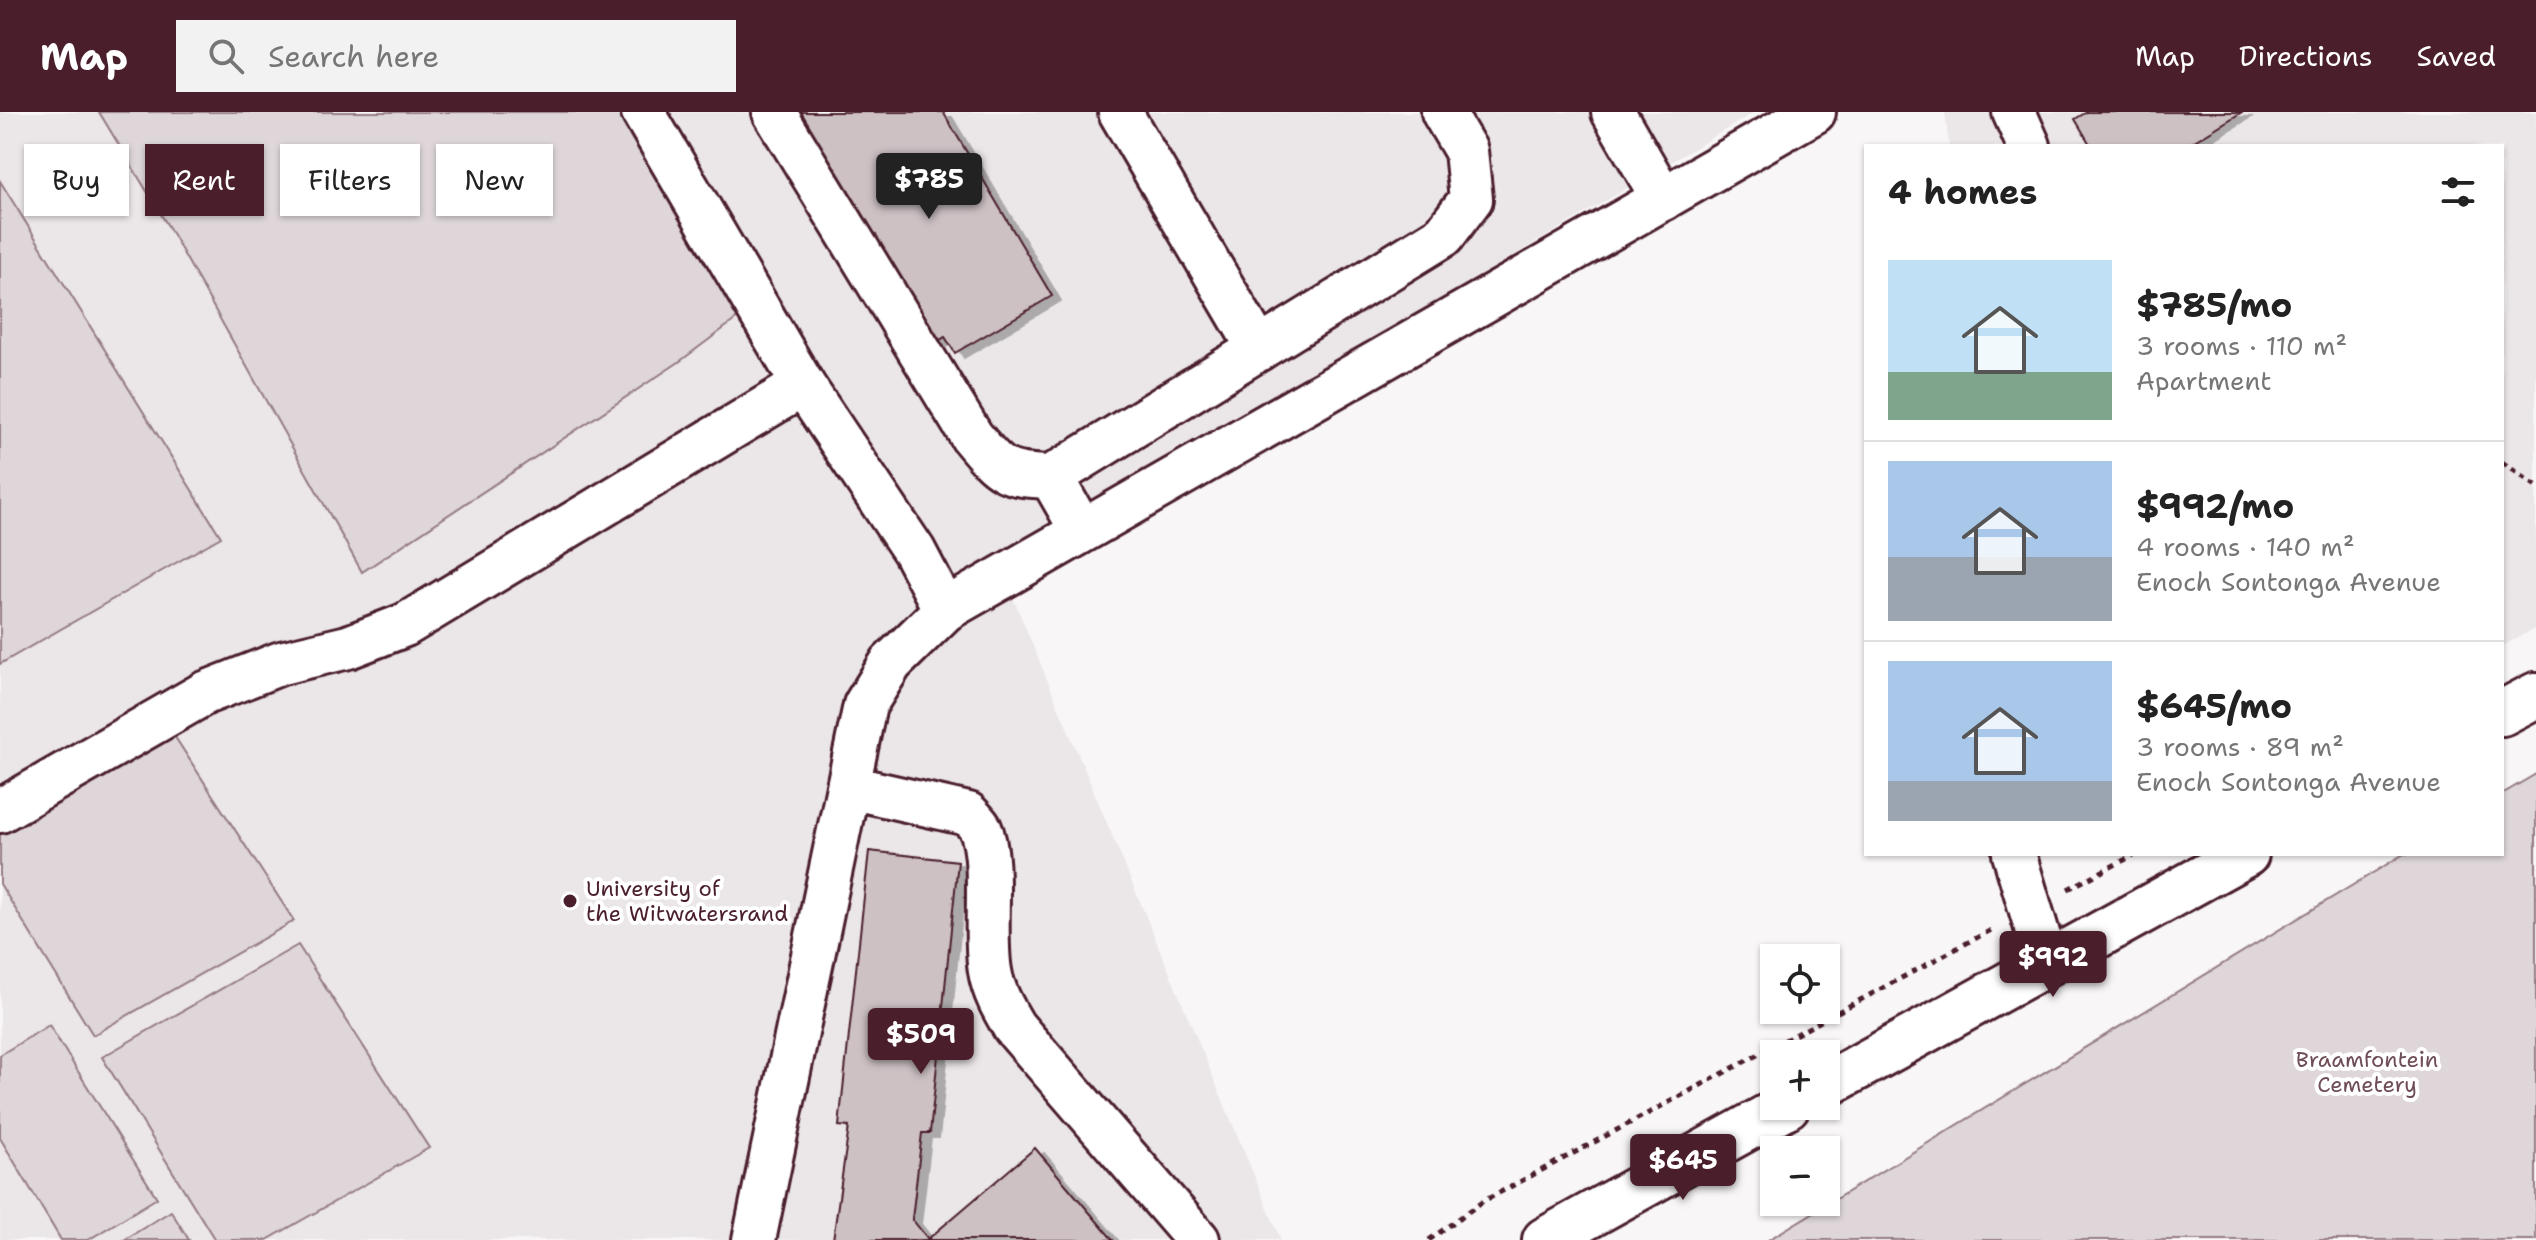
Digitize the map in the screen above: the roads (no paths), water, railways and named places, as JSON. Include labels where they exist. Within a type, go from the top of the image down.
[{"type":"main road","points":[[2504,712],[2536,695]]},
{"type":"main road","points":[[1840,1077],[2242,856]]},
{"type":"main road","points":[[1545,1240],[1762,1120]]},
{"type":"lane","points":[[643,112],[803,385],[914,551],[945,610]]},
{"type":"lane","points":[[774,112],[972,437],[994,463],[1015,476],[1051,477],[1444,235],[1471,199],[1466,151],[1443,112]]},
{"type":"lane","points":[[1120,112],[1259,349]]},
{"type":"lane","points":[[1613,112],[1663,199]]},
{"type":"lane","points":[[754,1240],[865,705],[891,663],[945,610],[1814,112]]},
{"type":"lane","points":[[2014,112],[2028,144]]},
{"type":"lane","points":[[0,811],[205,693],[281,663],[348,647],[405,625],[803,385]]},
{"type":"lane","points":[[1051,477],[1082,531]]},
{"type":"lane","points":[[849,787],[968,814],[980,829],[986,859],[987,950],[990,973],[1000,1001],[1014,1027],[1198,1240]]},
{"type":"lane","points":[[2015,856],[2047,964]]},
{"type":"place","name":"University of the Witwatersrand","points":[[570,901]]},
{"type":"park label","name":"Braamfontein Cemetery","points":[[2367,1072]]}]
